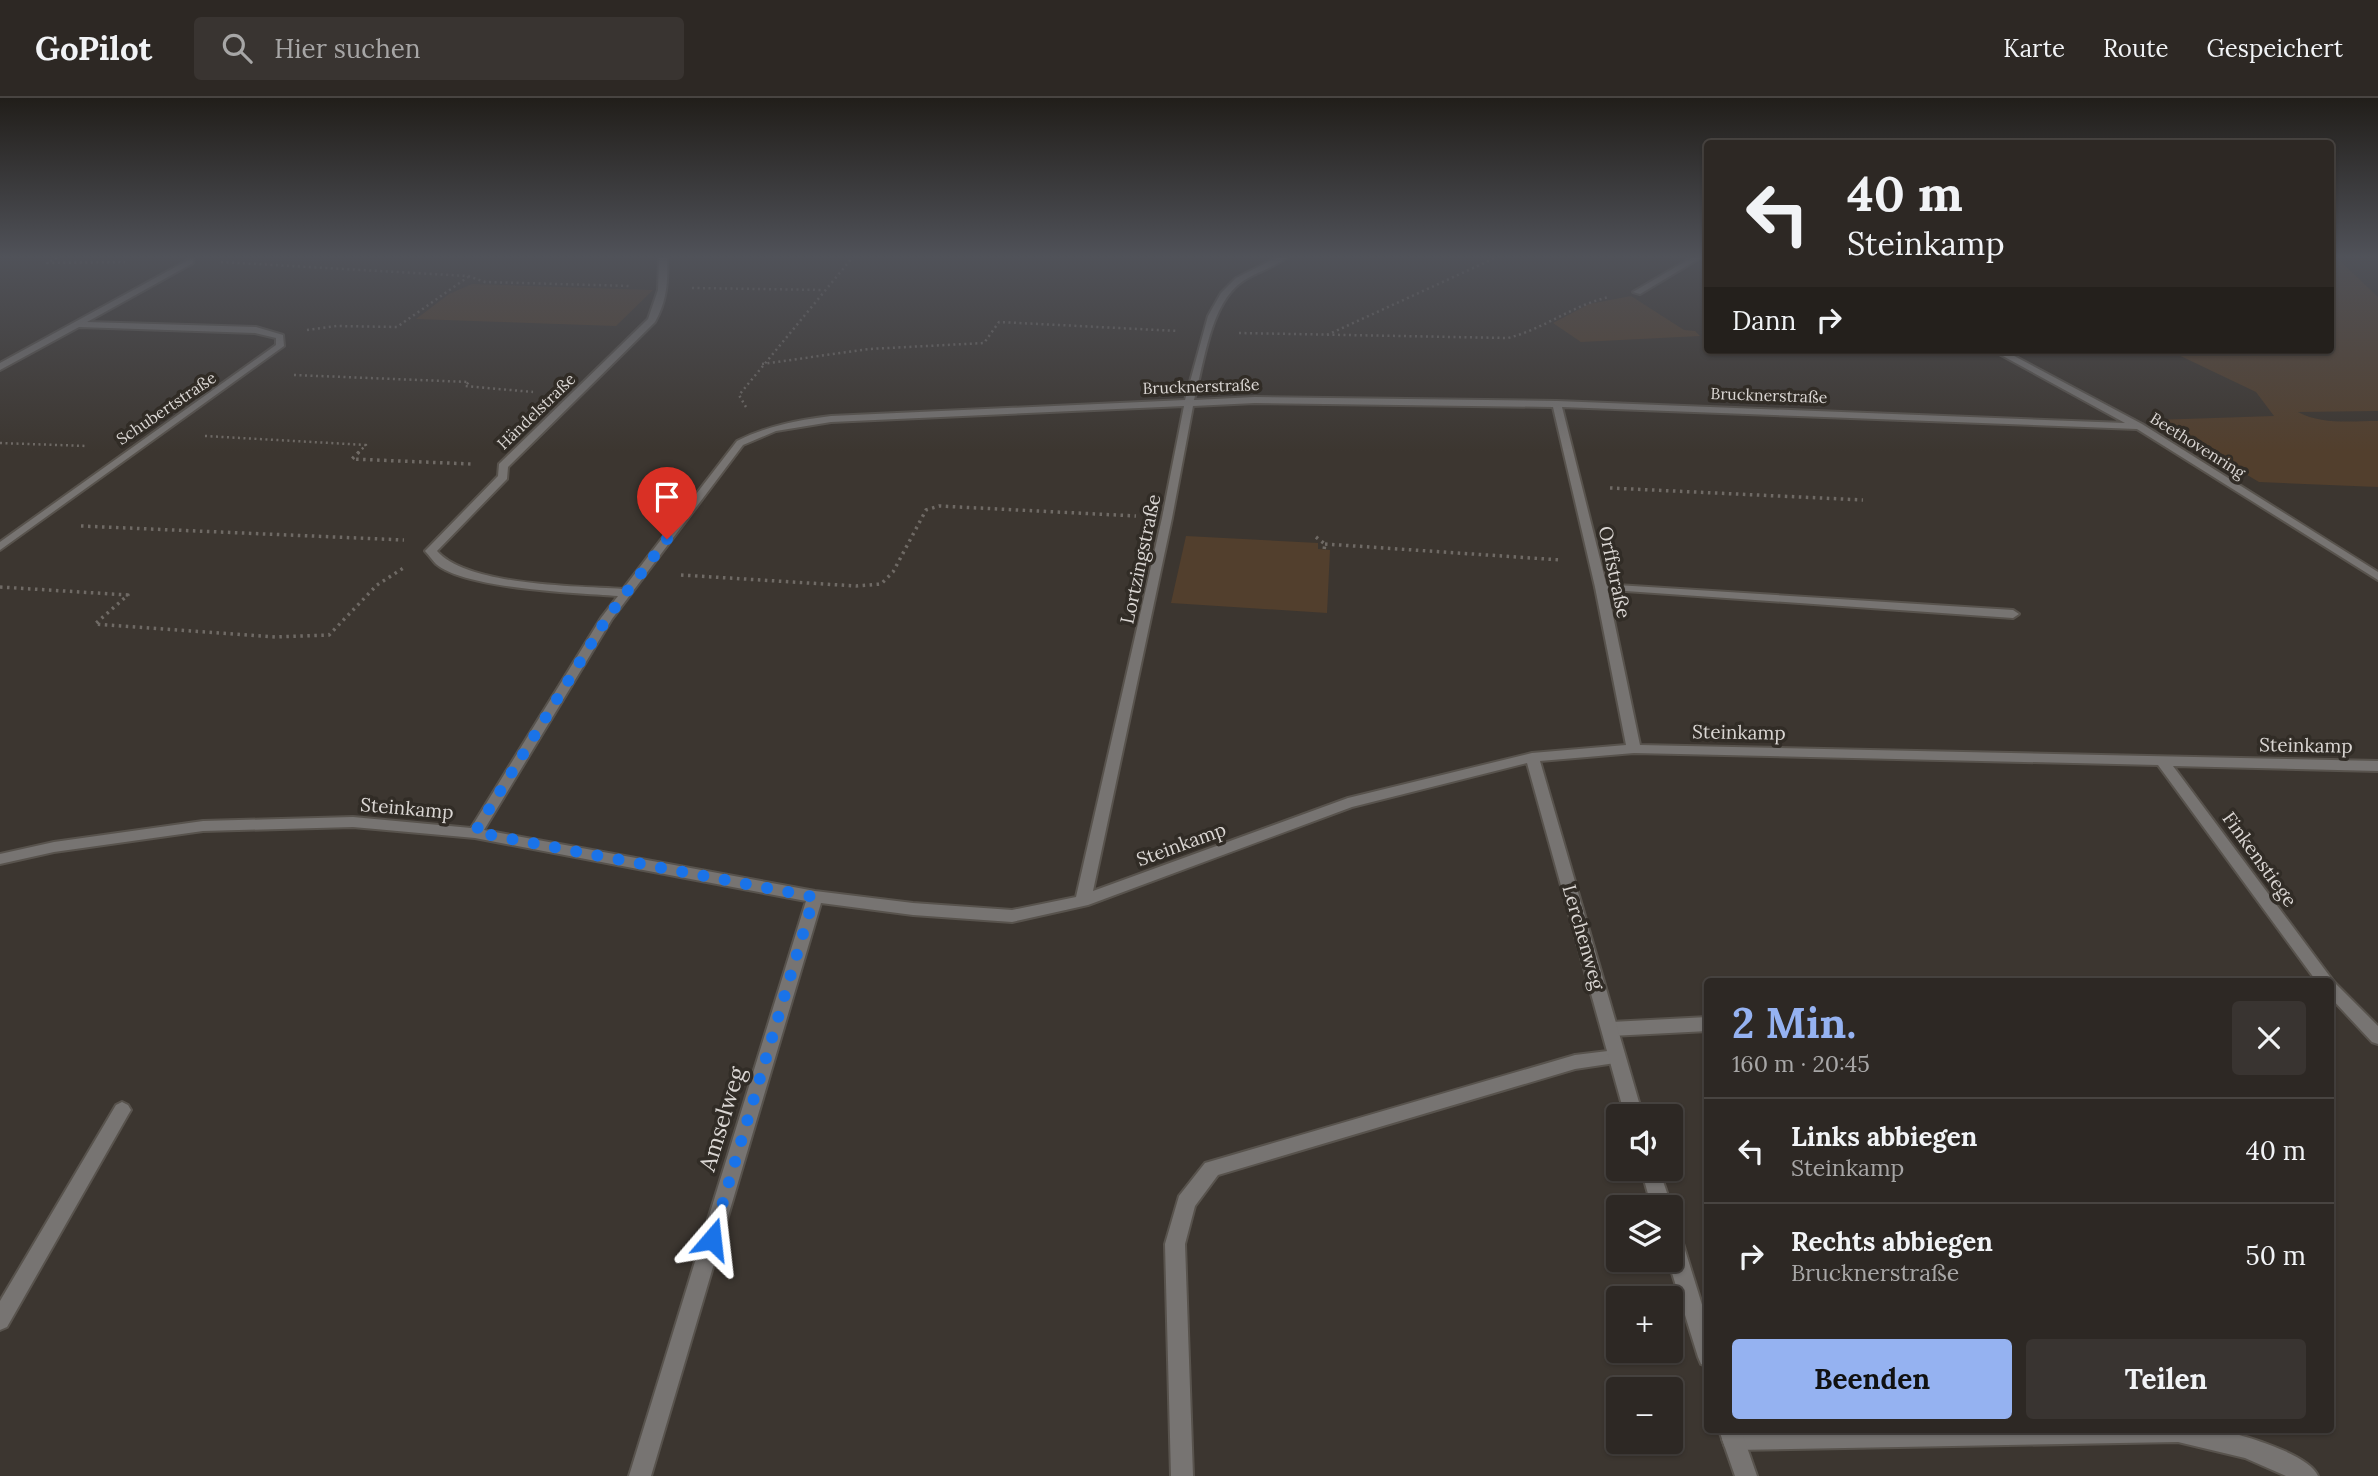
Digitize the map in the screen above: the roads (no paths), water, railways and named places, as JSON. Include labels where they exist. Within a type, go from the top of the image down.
[{"type":"street","points":[[0,368],[81,322]]},
{"type":"street","name":"Händelstraße","points":[[624,593],[471,576],[446,568],[434,559],[431,551],[503,477],[503,466],[650,322]]},
{"type":"street","name":"Lortzingstraße","points":[[1083,901],[1167,518],[1189,402],[1211,322]]},
{"type":"street","name":"Schubertstraße","points":[[0,547],[155,433],[246,373],[280,346],[280,337],[256,330],[78,324]]},
{"type":"street","name":"Beethovenring","points":[[2004,354],[2139,426],[2378,577]]},
{"type":"street","name":"Brucknerstraße","points":[[475,832],[624,593],[740,443],[761,432],[831,419],[1189,402],[1556,404],[2139,426]]},
{"type":"street","name":"Orffstraße","points":[[1556,404],[1601,587],[1634,750]]},
{"type":"street","points":[[1601,587],[2013,614]]},
{"type":"street","name":"Steinkamp","points":[[0,859],[54,847],[203,826],[353,822],[475,832],[814,897],[913,909],[1012,916],[1083,901],[1348,803],[1532,757],[1634,750],[2378,766]]},
{"type":"street","name":"Lerchenweg","points":[[1532,757],[1630,1104]]},
{"type":"street","name":"Finkenstiege","points":[[2161,760],[2323,978]]},
{"type":"street","name":"Amselweg","points":[[640,1476],[814,897]]},
{"type":"street","points":[[2334,990],[2378,1037]]},
{"type":"street","points":[[1611,1029],[1704,1024]]},
{"type":"street","points":[[1182,1476],[1175,1244],[1185,1202],[1212,1169],[1575,1062],[1616,1057]]},
{"type":"street","points":[[0,1320],[122,1110]]},
{"type":"street","points":[[1682,1272],[1704,1344]]},
{"type":"street","points":[[1745,1476],[1732,1434],[1881,1433]]},
{"type":"street","points":[[2189,1433],[2227,1440],[2288,1464],[2307,1476]]}]
